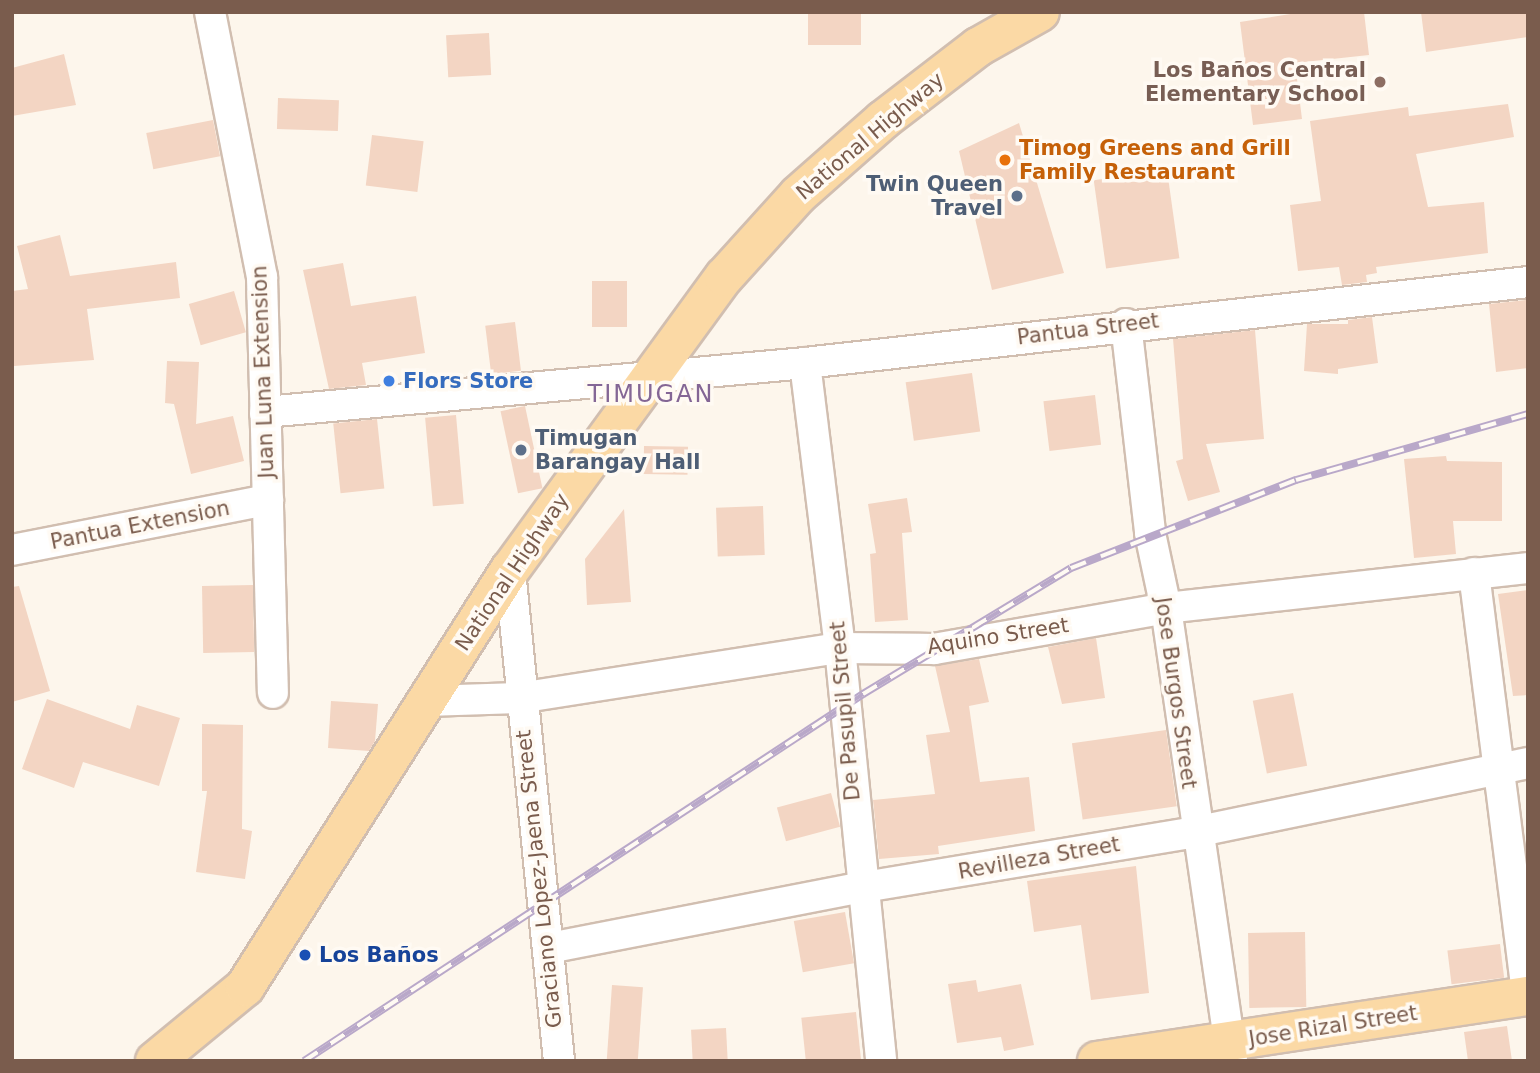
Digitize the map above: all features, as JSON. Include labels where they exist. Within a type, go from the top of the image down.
[{"type":"main road","name":"National Highway","points":[[155,1061],[244,987],[510,570],[649,375],[724,277],[798,195],[967,55],[1040,12]]},
{"type":"main road","name":"Jose Rizal Street","points":[[1097,1061],[1231,1051],[1528,997]]},
{"type":"street","name":"Juan Luna Extension","points":[[211,13],[262,277],[273,693]]},
{"type":"street","name":"Pantua Street","points":[[649,375],[805,363],[1126,324],[1528,282]]},
{"type":"street","name":"Jose Burgos Street","points":[[1126,324],[1150,533],[1166,608],[1195,832],[1231,1051]]},
{"type":"street","name":"De Pasupil Street","points":[[805,363],[840,648],[881,1061]]},
{"type":"street","points":[[265,412],[649,375]]},
{"type":"street","name":"Pantua Extension","points":[[12,550],[268,500]]},
{"type":"street","name":"Aquino Street","points":[[426,701],[519,698],[840,648],[934,649],[1166,608],[1528,568]]},
{"type":"street","name":"Graciano Lopez-Jaena Street","points":[[510,570],[519,698],[549,948],[559,1061]]},
{"type":"street","points":[[1474,573],[1528,997]]},
{"type":"street","name":"Revilleza Street","points":[[549,948],[864,887],[1195,832],[1528,763]]},
{"type":"building","points":[[808,12],[861,12],[861,45],[808,45]]},
{"type":"building","points":[[1303,12],[1364,12],[1369,55],[1295,63],[1302,119],[1253,125],[1240,22]]},
{"type":"building","points":[[1421,12],[1528,12],[1528,37],[1426,52]]},
{"type":"building","points":[[489,33],[491,75],[448,77],[446,35]]},
{"type":"building","points":[[64,54],[76,105],[12,116],[12,68]]},
{"type":"building","points":[[278,98],[339,100],[338,131],[277,129]]},
{"type":"building","points":[[1508,104],[1514,137],[1416,154],[1428,207],[1484,202],[1488,253],[1376,267],[1377,273],[1366,275],[1367,282],[1342,285],[1339,267],[1298,271],[1290,205],[1321,201],[1310,121],[1408,107],[1409,116]]},
{"type":"building","points":[[213,120],[220,156],[153,169],[146,133]]},
{"type":"building","points":[[1019,123],[1064,273],[992,290],[959,151]]},
{"type":"building","points":[[372,135],[424,141],[417,192],[366,186]]},
{"type":"building","points":[[1167,170],[1179,258],[1106,268],[1094,180]]},
{"type":"building","points":[[60,235],[70,276],[176,262],[180,298],[87,309],[94,360],[14,366],[12,291],[28,289],[17,246]]},
{"type":"building","points":[[343,263],[351,306],[416,296],[425,353],[362,363],[366,385],[329,389],[303,270]]},
{"type":"building","points":[[592,281],[627,281],[627,327],[592,327]]},
{"type":"building","points":[[234,291],[246,332],[201,345],[189,304]]},
{"type":"building","points":[[1526,300],[1528,368],[1496,372],[1489,304]]},
{"type":"building","points":[[1372,317],[1378,363],[1338,369],[1338,374],[1304,371],[1307,324],[1348,324],[1348,320]]},
{"type":"building","points":[[515,322],[521,371],[491,374],[485,326]]},
{"type":"building","points":[[1255,330],[1264,439],[1206,444],[1220,492],[1188,501],[1176,461],[1183,459],[1173,339]]},
{"type":"building","points":[[167,361],[199,362],[196,424],[233,416],[244,461],[191,474],[174,404],[165,403]]},
{"type":"building","points":[[972,373],[980,431],[914,441],[906,382]]},
{"type":"building","points":[[1095,395],[1101,445],[1049,451],[1043,401]]},
{"type":"building","name":"Timugan Barangay Hall","points":[[525,406],[542,488],[518,493],[501,411]]},
{"type":"building","points":[[456,415],[464,504],[433,506],[425,418]]},
{"type":"building","points":[[377,419],[384,489],[341,493],[333,424]]},
{"type":"building","points":[[644,446],[688,447],[688,475],[644,474]]},
{"type":"building","points":[[1446,456],[1447,461],[1502,462],[1502,521],[1453,521],[1456,554],[1414,558],[1404,459]]},
{"type":"building","points":[[907,498],[912,532],[902,533],[908,620],[875,622],[870,554],[876,553],[868,504]]},
{"type":"building","points":[[763,506],[765,555],[718,557],[716,508]]},
{"type":"building","points":[[624,509],[631,602],[587,605],[585,559]]},
{"type":"building","points":[[253,585],[254,652],[203,653],[202,586]]},
{"type":"building","points":[[19,586],[50,691],[12,702],[12,587]]},
{"type":"building","points":[[1528,590],[1528,695],[1513,696],[1498,594]]},
{"type":"building","points":[[1096,638],[1105,698],[1062,704],[1048,647]]},
{"type":"building","points":[[979,659],[989,702],[969,706],[980,782],[1029,777],[1035,831],[938,846],[939,854],[879,859],[873,800],[935,794],[926,735],[950,732],[935,666]]},
{"type":"building","points":[[1293,693],[1307,766],[1267,773],[1253,701]]},
{"type":"building","points":[[47,699],[130,729],[137,705],[180,718],[159,786],[83,762],[74,788],[22,769]]},
{"type":"building","points":[[331,701],[378,704],[375,741],[369,751],[328,748]]},
{"type":"building","points":[[202,724],[243,725],[242,829],[252,831],[245,879],[196,872],[207,791],[202,791]]},
{"type":"building","points":[[1166,730],[1177,806],[1083,819],[1072,743]]},
{"type":"building","points":[[831,793],[840,827],[786,841],[777,807]]},
{"type":"building","points":[[1136,866],[1149,993],[1091,1000],[1081,925],[1034,932],[1027,881]]},
{"type":"building","points":[[845,912],[854,963],[803,972],[794,921]]},
{"type":"building","points":[[1305,932],[1306,1007],[1249,1008],[1248,933]]},
{"type":"building","points":[[1500,944],[1504,978],[1452,984],[1447,950]]},
{"type":"building","points":[[976,980],[978,992],[1021,984],[1034,1045],[1004,1051],[1001,1037],[957,1043],[948,984]]},
{"type":"building","points":[[612,985],[643,987],[638,1061],[607,1061]]},
{"type":"building","points":[[856,1012],[861,1061],[806,1061],[801,1018]]},
{"type":"building","points":[[1507,1026],[1512,1061],[1468,1061],[1464,1032]]},
{"type":"building","points":[[726,1028],[728,1061],[693,1061],[691,1030]]},
{"type":"railway","points":[[304,1061],[863,694],[1071,568],[1296,480],[1528,414]]},
{"type":"place","name":"Los Baños Central Elementary School","points":[[1380,82]]},
{"type":"place","name":"Timog Greens and Grill Family Restaurant","points":[[1005,160]]},
{"type":"place","name":"Twin Queen Travel","points":[[1017,196]]},
{"type":"place","name":"Flors Store","points":[[389,381]]},
{"type":"place","name":"Timugan Barangay Hall","points":[[521,450]]},
{"type":"place","name":"Los Baños","points":[[305,955]]},
{"type":"district","name":"TIMUGAN","points":[[651,395]]}]
